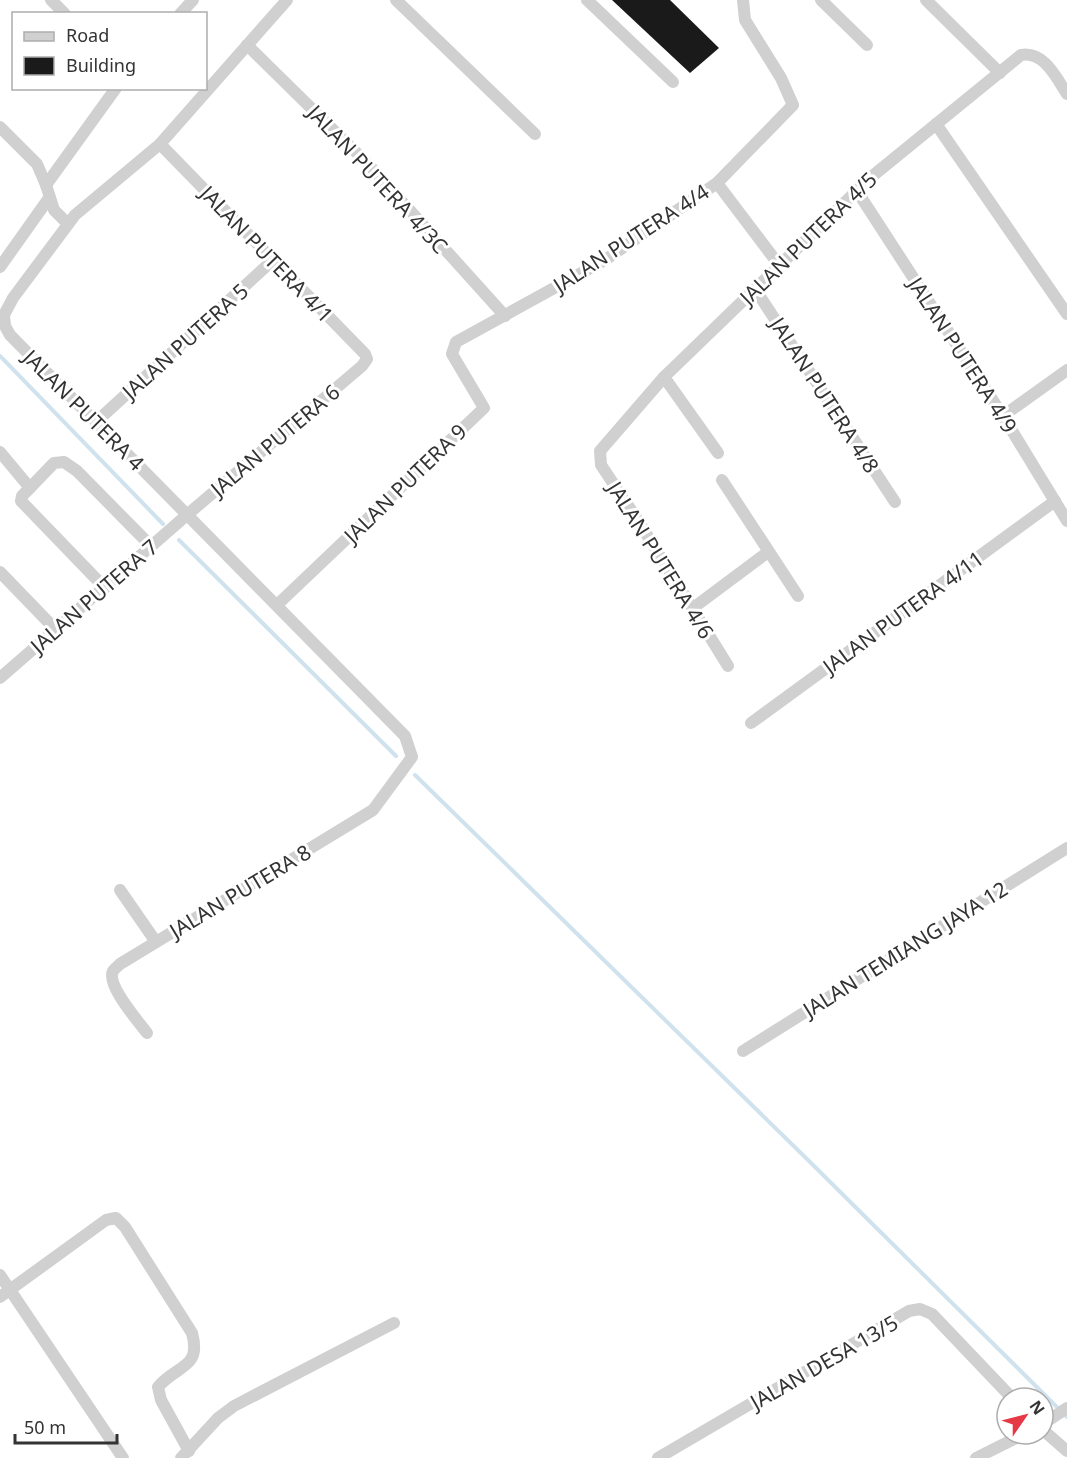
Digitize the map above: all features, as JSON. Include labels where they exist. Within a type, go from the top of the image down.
[{"type":"street","points":[[51,0],[63,12]]},
{"type":"street","points":[[182,12],[193,0]]},
{"type":"street","name":"JALAN PUTERA 4","points":[[287,0],[160,144],[75,215],[13,298],[4,315],[4,326],[10,335],[405,736],[412,757]]},
{"type":"street","points":[[396,0],[535,134]]},
{"type":"street","points":[[587,0],[673,82]]},
{"type":"street","name":"JALAN PUTERA 4/4","points":[[453,348],[458,340],[605,260],[717,183],[793,105],[781,78],[746,20],[743,0]]},
{"type":"street","points":[[821,0],[867,45]]},
{"type":"street","points":[[926,0],[1000,73]]},
{"type":"street","name":"JALAN PUTERA 4/3C","points":[[247,45],[360,157],[505,316]]},
{"type":"street","name":"JALAN PUTERA 4/5","points":[[600,451],[664,377],[857,191],[1021,55],[1038,56],[1067,94]]},
{"type":"street","points":[[46,184],[115,90]]},
{"type":"street","points":[[936,124],[1067,314]]},
{"type":"street","points":[[0,127],[37,164],[54,210],[68,224]]},
{"type":"street","name":"JALAN PUTERA 4/1","points":[[160,144],[365,354],[367,359],[362,366]]},
{"type":"street","points":[[717,183],[779,265]]},
{"type":"street","name":"JALAN PUTERA 4/9","points":[[857,191],[1003,416],[1067,520]]},
{"type":"street","points":[[0,267],[49,198]]},
{"type":"street","name":"JALAN PUTERA 5","points":[[96,422],[273,260]]},
{"type":"street","name":"JALAN PUTERA 4/8","points":[[755,289],[895,502]]},
{"type":"street","name":"JALAN PUTERA 9","points":[[277,605],[484,408],[452,354],[453,348]]},
{"type":"street","name":"JALAN PUTERA 6","points":[[188,514],[362,366]]},
{"type":"street","points":[[1003,416],[1067,370]]},
{"type":"street","points":[[664,377],[718,453]]},
{"type":"street","name":"JALAN PUTERA 4/6","points":[[600,451],[601,465],[728,666]]},
{"type":"street","points":[[0,452],[30,488]]},
{"type":"street","points":[[105,588],[21,501],[22,496],[54,463],[64,462],[77,471],[151,546]]},
{"type":"street","points":[[722,480],[798,596]]},
{"type":"street","name":"JALAN PUTERA 4/11","points":[[751,723],[1055,501]]},
{"type":"street","name":"JALAN PUTERA 7","points":[[0,678],[188,514]]},
{"type":"street","points":[[693,608],[768,552]]},
{"type":"street","points":[[0,572],[56,630]]},
{"type":"street","name":"JALAN PUTERA 8","points":[[147,1033],[115,989],[112,979],[113,971],[120,964],[373,810],[412,757]]},
{"type":"street","name":"JALAN TEMIANG JAYA 12","points":[[743,1051],[1067,848]]},
{"type":"street","points":[[120,890],[156,942]]},
{"type":"street","points":[[5,1293],[106,1220],[116,1218],[125,1227],[192,1334],[196,1347],[187,1365],[165,1379],[158,1387],[161,1400],[185,1454],[218,1418],[234,1406],[394,1323]]},
{"type":"street","points":[[0,1275],[5,1293],[123,1458]]},
{"type":"street","name":"JALAN DESA 13/5","points":[[658,1458],[909,1311],[920,1309],[932,1314],[1001,1386]]},
{"type":"street","points":[[1055,1440],[1067,1451]]},
{"type":"street","points":[[976,1458],[1000,1446]]},
{"type":"building","points":[[612,0],[670,0],[719,48],[690,73]]},
{"type":"waterway","points":[[0,356],[163,524]]},
{"type":"waterway","points":[[179,540],[396,756]]},
{"type":"waterway","points":[[415,775],[1067,1417]]}]
